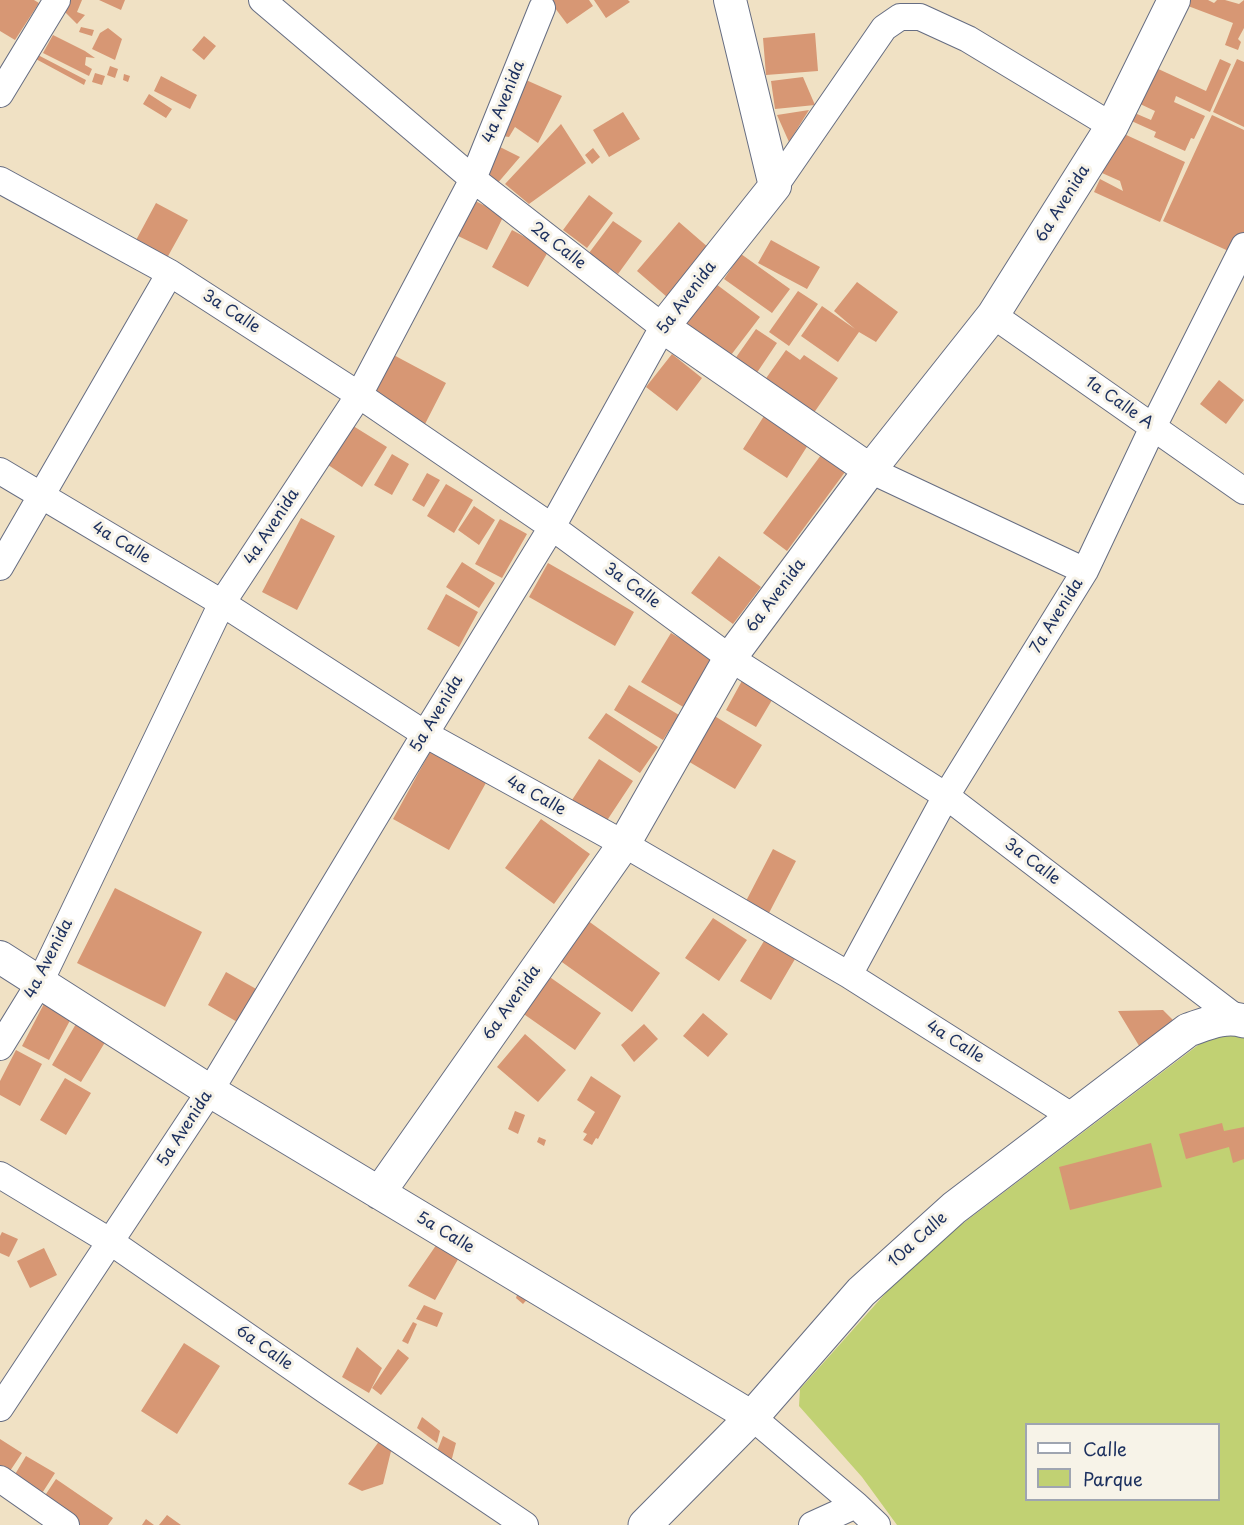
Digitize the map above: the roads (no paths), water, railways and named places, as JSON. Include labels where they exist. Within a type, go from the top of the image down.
[{"type":"main road","name":"10a Calle","points":[[645,1525],[752,1417],[861,1292],[954,1208],[1188,1030],[1215,1020],[1241,1020]]},
{"type":"street","points":[[0,94],[57,0]]},
{"type":"street","name":"2a Calle","points":[[262,0],[473,179],[663,327],[870,471]]},
{"type":"street","points":[[730,0],[775,186]]},
{"type":"street","name":"6a Avenida","points":[[379,1193],[624,844],[730,658],[870,471],[993,315],[1112,126],[1174,0]]},
{"type":"street","name":"4a Avenida","points":[[0,1047],[39,982],[222,603],[359,395],[473,179],[542,8]]},
{"type":"street","name":"5a Avenida","points":[[0,1408],[210,1091],[552,527],[663,327],[775,186],[884,28],[900,17],[920,17],[968,39],[1112,126]]},
{"type":"street","name":"3a Calle","points":[[0,180],[170,273],[359,395],[552,527],[730,658],[946,796],[1241,1020]]},
{"type":"street","name":"7a Avenida","points":[[849,975],[946,796],[1085,571],[1153,427],[1244,246]]},
{"type":"street","points":[[0,567],[170,273]]},
{"type":"street","name":"1a Calle A","points":[[993,315],[1244,491]]},
{"type":"street","name":"4a Calle","points":[[0,471],[222,603],[425,734],[624,844],[849,975],[1073,1117]]},
{"type":"street","points":[[870,471],[1085,571]]},
{"type":"street","name":"5a Calle","points":[[0,957],[210,1091],[752,1417],[856,1504],[877,1525]]},
{"type":"street","name":"6a Calle","points":[[0,1175],[111,1242],[334,1397],[525,1525]]},
{"type":"street","points":[[0,1479],[66,1525]]},
{"type":"street","points":[[812,1525],[856,1504]]}]
